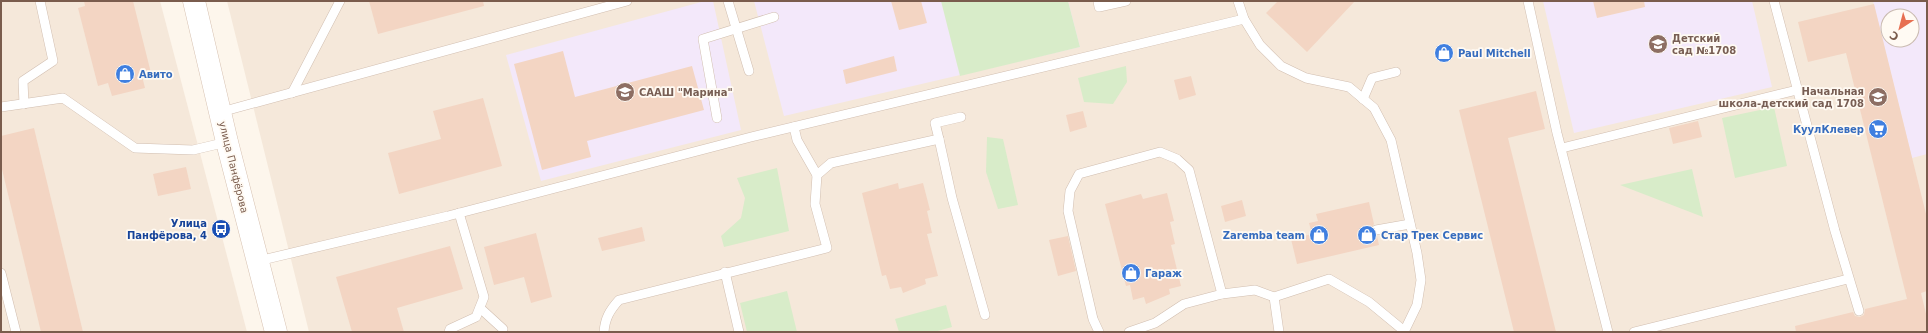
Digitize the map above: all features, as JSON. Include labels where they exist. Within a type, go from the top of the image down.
[{"type":"street","name":"улица Панфёрова","points":[[194,1],[227,142],[276,332]]},
{"type":"lane","points":[[24,104],[23,81],[53,61],[40,1]]},
{"type":"lane","points":[[292,93],[340,1]]},
{"type":"lane","points":[[221,112],[627,1]]},
{"type":"lane","points":[[728,1],[749,71]]},
{"type":"lane","points":[[1098,1],[1099,7],[1126,1]]},
{"type":"lane","points":[[1129,332],[1155,323],[1184,304],[1222,294],[1255,290],[1274,297],[1329,280],[1369,302],[1403,331],[1416,305],[1421,280],[1410,224],[1391,140],[1374,108],[1349,87],[1306,78],[1281,66],[1260,45],[1244,19],[1238,1]]},
{"type":"lane","points":[[1528,1],[1557,133],[1608,332]]},
{"type":"lane","points":[[1774,1],[1848,279],[1858,311]]},
{"type":"lane","points":[[717,118],[702,39],[774,17]]},
{"type":"lane","points":[[258,261],[459,213],[644,164],[794,127],[1244,19]]},
{"type":"lane","points":[[1363,99],[1372,78],[1396,72]]},
{"type":"lane","points":[[1562,148],[1797,90]]},
{"type":"lane","points":[[1,107],[63,98],[135,148],[193,150],[227,142]]},
{"type":"lane","points":[[961,117],[935,123],[952,198],[985,315]]},
{"type":"lane","points":[[604,332],[604,324],[609,310],[619,300],[725,272],[827,248],[815,204],[817,175],[797,140],[794,127]]},
{"type":"lane","points":[[817,175],[831,163],[939,139]]},
{"type":"lane","points":[[1099,332],[1093,319],[1068,211],[1070,191],[1080,174],[1160,152],[1178,159],[1189,170],[1222,294]]},
{"type":"lane","points":[[449,332],[450,329],[476,317],[484,297],[459,213]]},
{"type":"lane","points":[[1376,230],[1410,224]]},
{"type":"lane","points":[[725,272],[739,332]]},
{"type":"lane","points":[[1,274],[16,332]]},
{"type":"lane","points":[[1634,332],[1848,279]]},
{"type":"lane","points":[[1274,297],[1279,332]]},
{"type":"lane","points":[[480,308],[502,329]]},
{"type":"shaded area","points":[[1,1],[160,1],[247,332],[1,332]]},
{"type":"shaded area","points":[[227,1],[1927,1],[1927,332],[309,332]]},
{"type":"shaded area","name":"СААШ \"Марина\"","points":[[705,1],[713,1],[741,130],[541,181],[506,55]]},
{"type":"shaded area","points":[[754,1],[1068,1],[1080,47],[784,116]]},
{"type":"shaded area","name":"Детский сад №1708","points":[[1543,1],[1752,1],[1772,87],[1574,133]]},
{"type":"shaded area","points":[[1873,1],[1927,1],[1927,154],[1912,158],[1885,48],[1920,48],[1920,8],[1880,8],[1880,29]]},
{"type":"green space","points":[[941,1],[1068,1],[1080,47],[960,76]]},
{"type":"green space","points":[[1126,66],[1127,82],[1113,104],[1084,102],[1078,78]]},
{"type":"green space","points":[[1774,107],[1787,166],[1735,178],[1722,118]]},
{"type":"green space","points":[[987,137],[1003,139],[1018,205],[998,209],[986,172]]},
{"type":"green space","points":[[777,168],[789,231],[724,247],[721,236],[741,218],[745,198],[737,178]]},
{"type":"green space","points":[[1692,169],[1703,217],[1620,185]]},
{"type":"green space","points":[[787,291],[797,332],[747,332],[740,303]]},
{"type":"green space","points":[[946,305],[952,327],[934,332],[899,332],[895,319]]},
{"type":"building","points":[[84,1],[133,1],[151,73],[142,76],[145,88],[112,96],[108,83],[98,86],[78,8],[85,6]]},
{"type":"building","points":[[369,1],[483,1],[484,6],[378,34]]},
{"type":"building","points":[[891,1],[921,1],[927,23],[899,30]]},
{"type":"building","points":[[1278,1],[1355,1],[1307,52],[1266,13]]},
{"type":"building","points":[[1593,1],[1644,1],[1645,7],[1597,18]]},
{"type":"building","points":[[1874,4],[1880,28],[1880,48],[1885,48],[1927,218],[1927,291],[1921,293],[1927,318],[1927,332],[1796,332],[1795,326],[1853,312],[1855,316],[1860,317],[1864,315],[1865,309],[1907,299],[1846,53],[1808,62],[1798,22]]},
{"type":"building","points":[[563,51],[575,97],[692,66],[704,110],[587,141],[591,157],[542,170],[514,64]]},
{"type":"building","points":[[894,56],[897,71],[846,84],[843,70]]},
{"type":"building","points":[[1191,76],[1196,95],[1179,100],[1174,80]]},
{"type":"building","points":[[1536,91],[1545,129],[1508,138],[1556,332],[1514,332],[1459,110]]},
{"type":"building","points":[[483,98],[502,166],[399,194],[388,153],[441,139],[433,111]]},
{"type":"building","points":[[1083,111],[1087,127],[1070,132],[1066,115]]},
{"type":"building","points":[[1698,121],[1702,137],[1673,144],[1669,128]]},
{"type":"building","points":[[34,128],[83,332],[41,332],[1,165],[1,136]]},
{"type":"building","points":[[186,167],[191,189],[158,196],[153,174]]},
{"type":"building","points":[[898,183],[899,189],[923,183],[930,210],[927,211],[932,233],[927,234],[938,276],[925,279],[926,284],[903,293],[901,287],[890,289],[886,275],[882,276],[862,193]]},
{"type":"building","points":[[1167,193],[1174,221],[1170,222],[1175,244],[1171,245],[1181,286],[1169,289],[1170,294],[1146,304],[1144,297],[1133,300],[1130,285],[1126,286],[1105,204],[1141,194],[1143,199]]},
{"type":"building","points":[[1242,200],[1246,216],[1225,222],[1221,206]]},
{"type":"building","points":[[1369,202],[1374,224],[1370,231],[1377,236],[1379,245],[1297,264],[1291,239],[1312,234],[1309,223],[1318,221],[1316,214]]},
{"type":"building","points":[[642,227],[645,241],[602,251],[598,238]]},
{"type":"building","points":[[536,233],[552,297],[531,303],[524,277],[494,285],[484,247]]},
{"type":"building","points":[[1068,236],[1076,271],[1058,276],[1049,240]]},
{"type":"building","points":[[450,246],[463,289],[397,308],[404,332],[352,332],[336,277]]},
{"type":"place","name":"Детский сад №1708","points":[[1658,44]]},
{"type":"place","name":"Paul Mitchell","points":[[1444,53]]},
{"type":"place","name":"Авито","points":[[125,74]]},
{"type":"place","name":"СААШ \"Марина\"","points":[[625,92]]},
{"type":"place","name":"Начальная школа-детский сад 1708","points":[[1878,97]]},
{"type":"place","name":"КуулКлевер","points":[[1878,129]]},
{"type":"place","name":"Улица Панфёрова, 4","points":[[221,229]]},
{"type":"place","name":"Zaremba team","points":[[1319,235]]},
{"type":"place","name":"Стар Трек Сервис","points":[[1367,235]]},
{"type":"place","name":"Гараж","points":[[1131,273]]}]
